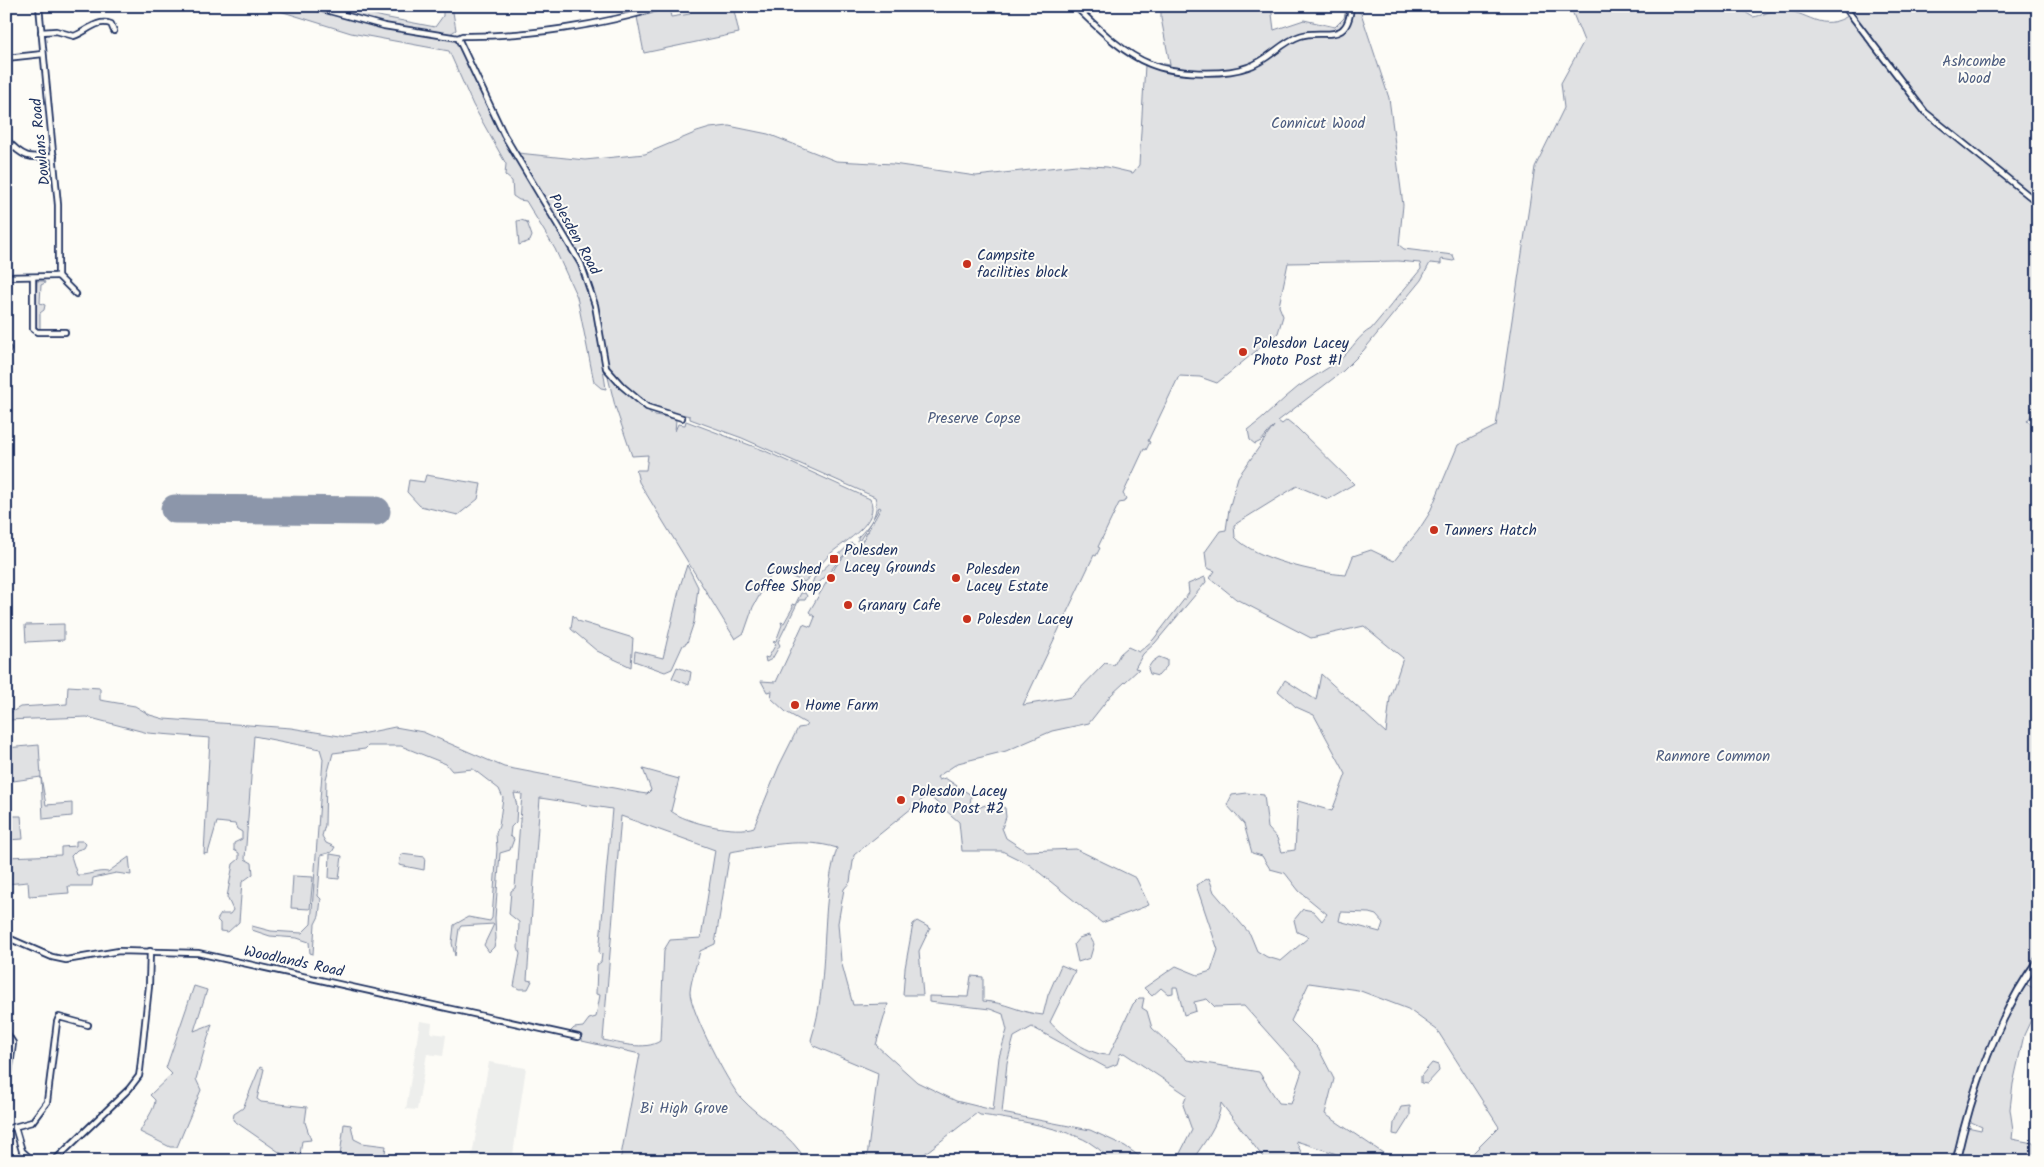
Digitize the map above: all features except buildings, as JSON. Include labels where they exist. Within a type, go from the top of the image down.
[{"type":"street","name":"Dowlans Road","points":[[39,6],[58,205],[58,276]]},
{"type":"street","points":[[311,6],[384,26],[448,34],[458,38],[462,36],[519,34],[603,20],[663,6]]},
{"type":"street","points":[[1075,6],[1116,42],[1151,65],[1202,73],[1231,72],[1249,67],[1263,61],[1300,36],[1331,35],[1338,32],[1346,23],[1351,6]]},
{"type":"street","points":[[1844,6],[1925,112],[2038,203]]},
{"type":"street","points":[[42,32],[56,32],[74,36],[95,24],[103,23],[111,24],[114,31]]},
{"type":"street","name":"Polesden Road","points":[[458,38],[508,141],[567,238],[584,271],[597,312],[606,368],[622,386],[648,407],[682,418]]},
{"type":"street","points":[[6,58],[43,54]]},
{"type":"street","points":[[6,139],[19,152],[29,158],[54,156]]},
{"type":"street","points":[[6,277],[58,276],[76,294]]},
{"type":"street","points":[[33,277],[33,329],[37,332],[65,332]]},
{"type":"street","name":"Woodlands Road","points":[[6,937],[52,957],[66,960],[110,951],[188,952],[207,955],[578,1037]]},
{"type":"street","points":[[54,1161],[129,1089],[139,1076],[149,986],[150,951]]},
{"type":"street","points":[[1956,1161],[1971,1103],[1989,1056],[2014,1001],[2038,960]]},
{"type":"street","points":[[6,1129],[32,1122],[47,1102],[59,1016],[88,1024]]},
{"type":"street","points":[[6,1032],[13,1043],[8,1074]]},
{"type":"street","points":[[15,1127],[22,1151],[32,1161]]},
{"type":"shaded area","points":[[420,1021],[432,1023],[431,1033],[446,1035],[443,1056],[427,1054],[417,1110],[406,1109]]},
{"type":"shaded area","points":[[489,1062],[526,1068],[512,1161],[471,1161]]},
{"type":"green space","points":[[264,6],[305,6],[387,29],[457,40],[501,132],[580,266],[594,306],[606,389],[601,388],[594,382],[577,297],[555,249],[526,201],[519,200],[513,196],[512,181],[505,175],[506,164],[473,105],[449,51],[351,33]]},
{"type":"green space","points":[[316,6],[343,6],[383,17],[435,27],[443,16],[443,6],[452,6],[456,30],[450,34],[385,24]]},
{"type":"green space","points":[[689,6],[733,6],[739,33],[644,53],[637,17],[669,8],[671,17],[690,14]]},
{"type":"green space","points":[[1161,6],[1271,6],[1274,30],[1304,20],[1335,27],[1344,18],[1347,6],[1361,13],[1389,98],[1403,205],[1399,245],[1404,249],[1453,255],[1455,260],[1441,259],[1441,264],[1430,263],[1421,280],[1363,351],[1343,371],[1278,421],[1282,424],[1287,420],[1297,428],[1354,484],[1328,499],[1297,486],[1234,525],[1235,537],[1244,545],[1257,552],[1287,564],[1346,575],[1353,556],[1371,550],[1394,561],[1429,514],[1458,445],[1496,426],[1535,167],[1564,108],[1561,83],[1584,41],[1570,6],[1735,6],[1753,17],[1779,10],[1789,11],[1823,22],[1831,22],[1851,14],[1844,6],[2038,6],[2038,407],[2027,421],[2038,429],[2038,955],[2022,981],[1978,1075],[1953,1161],[1469,1161],[1472,1154],[1499,1127],[1437,1030],[1408,1009],[1358,990],[1309,983],[1291,1021],[1318,1048],[1334,1079],[1325,1114],[1383,1153],[1408,1161],[1346,1161],[1334,1153],[1296,1141],[1305,1161],[1266,1161],[1221,1103],[1214,1126],[1192,1161],[1176,1161],[1192,1130],[1183,1105],[1187,1095],[1124,1053],[1120,1054],[1117,1064],[1107,1068],[1032,1027],[1014,1037],[1007,1063],[1002,1113],[1090,1130],[1125,1146],[1146,1161],[1111,1161],[1096,1147],[1071,1134],[1039,1125],[977,1113],[919,1158],[919,1161],[875,1161],[867,1157],[878,1073],[814,1046],[811,1040],[821,993],[828,896],[837,848],[811,843],[797,843],[770,845],[730,852],[715,944],[700,951],[690,992],[703,1030],[735,1090],[749,1106],[792,1142],[806,1161],[620,1161],[640,1054],[582,1041],[582,1035],[570,1032],[574,1028],[583,1027],[589,1019],[596,1017],[600,995],[596,994],[597,965],[601,962],[602,954],[599,953],[612,809],[540,798],[527,980],[532,981],[528,989],[519,989],[514,986],[520,954],[518,948],[519,922],[509,914],[511,891],[515,888],[522,794],[514,793],[517,806],[516,822],[511,827],[510,836],[514,839],[510,850],[500,853],[494,947],[489,952],[484,945],[494,924],[461,926],[455,956],[452,943],[454,925],[468,917],[490,921],[492,918],[497,849],[496,833],[499,826],[503,798],[499,789],[473,769],[452,771],[446,764],[401,746],[368,746],[365,749],[333,753],[326,779],[325,825],[322,836],[326,843],[335,847],[332,852],[321,855],[318,896],[321,899],[319,916],[315,924],[313,954],[310,953],[309,942],[297,938],[270,936],[252,930],[252,926],[271,931],[302,933],[311,924],[323,759],[320,749],[254,736],[245,859],[252,863],[253,874],[242,882],[239,922],[228,932],[220,931],[220,923],[217,920],[221,914],[230,914],[233,910],[227,897],[233,864],[239,859],[239,853],[234,850],[234,843],[242,839],[242,832],[237,829],[235,824],[217,822],[208,853],[204,854],[210,738],[148,733],[87,717],[6,720],[6,712],[12,712],[20,707],[67,704],[68,686],[100,688],[100,700],[135,706],[150,715],[164,719],[291,728],[346,737],[395,727],[423,732],[504,767],[640,793],[647,794],[651,790],[643,769],[679,779],[671,811],[688,820],[711,826],[736,829],[754,827],[779,766],[798,728],[805,727],[807,724],[786,712],[771,698],[772,691],[767,692],[761,681],[776,682],[803,624],[811,627],[815,617],[809,612],[836,566],[845,555],[860,545],[881,508],[879,507],[871,522],[875,514],[875,497],[742,438],[690,419],[690,416],[663,411],[646,405],[625,388],[613,375],[606,361],[598,310],[586,270],[518,153],[585,160],[645,154],[697,132],[710,128],[729,126],[768,134],[836,161],[893,164],[976,176],[1076,165],[1107,167],[1133,173],[1139,165],[1145,65],[1149,61],[1170,65],[1161,18]],"holes":[[[1398,261],[1420,263],[1421,269],[1371,329],[1341,359],[1298,387],[1248,430],[1250,440],[1255,444],[1261,441],[1274,426],[1238,477],[1229,509],[1226,530],[1220,531],[1205,552],[1207,568],[1215,571],[1210,578],[1236,599],[1311,638],[1364,626],[1403,658],[1390,698],[1386,733],[1321,674],[1316,700],[1285,680],[1278,691],[1296,707],[1314,715],[1346,774],[1332,811],[1298,801],[1295,850],[1282,852],[1277,838],[1268,828],[1264,795],[1247,793],[1232,795],[1227,805],[1244,824],[1252,853],[1262,856],[1270,869],[1285,873],[1299,891],[1327,914],[1322,921],[1313,911],[1303,909],[1294,920],[1297,932],[1309,937],[1281,961],[1267,957],[1257,951],[1250,934],[1214,892],[1209,878],[1196,885],[1218,950],[1211,971],[1198,975],[1176,966],[1144,988],[1152,996],[1161,988],[1168,994],[1173,993],[1173,987],[1177,987],[1184,1015],[1196,1011],[1194,1002],[1207,999],[1215,1007],[1244,1006],[1302,1071],[1291,1104],[1279,1103],[1259,1072],[1187,1060],[1152,1028],[1147,1011],[1142,1008],[1144,998],[1139,998],[1133,1004],[1109,1055],[1094,1052],[1077,1044],[1061,1033],[1050,1022],[1075,971],[1061,965],[1048,995],[1043,1015],[999,1003],[983,1001],[983,977],[971,976],[968,997],[929,996],[929,1002],[990,1009],[1003,1014],[1007,1030],[999,1057],[993,1110],[956,1101],[917,1082],[876,1045],[888,1004],[853,1005],[841,961],[838,923],[844,889],[850,882],[854,855],[928,795],[959,822],[962,851],[1002,851],[1030,865],[1102,923],[1149,905],[1136,878],[1076,849],[1026,851],[1006,838],[1002,828],[1006,817],[1005,808],[994,802],[980,807],[970,806],[971,795],[945,778],[939,780],[937,777],[958,763],[1006,751],[1052,731],[1089,723],[1111,695],[1139,669],[1135,668],[1143,654],[1155,643],[1206,582],[1205,577],[1188,584],[1189,593],[1153,640],[1139,652],[1128,647],[1120,654],[1114,665],[1105,663],[1072,697],[1023,705],[1094,555],[1096,556],[1100,548],[1098,547],[1119,503],[1124,502],[1126,498],[1123,494],[1144,449],[1146,450],[1150,442],[1148,441],[1179,376],[1200,377],[1217,383],[1278,333],[1283,316],[1279,306],[1288,263]],[[621,816],[715,850],[701,938],[670,940],[664,950],[660,1041],[640,1046],[603,1040]],[[1341,912],[1376,915],[1383,923],[1380,932],[1339,921]]]},
{"type":"green space","points":[[517,221],[527,222],[532,236],[530,241],[519,245]]},
{"type":"green space","points":[[37,281],[44,281],[45,283],[41,285],[40,303],[45,305],[44,310],[40,313],[40,330],[35,328]]},
{"type":"green space","points":[[610,376],[650,411],[650,414],[676,419],[675,431],[678,424],[685,425],[686,421],[763,450],[870,499],[871,515],[860,530],[831,553],[804,582],[774,569],[753,607],[744,633],[735,639],[639,482],[636,470],[646,470],[648,455],[632,456],[615,406],[608,377]]},
{"type":"green space","points":[[426,475],[481,484],[478,499],[458,515],[420,506],[407,492],[409,480],[424,482]]},
{"type":"green space","points":[[869,525],[858,543],[858,537]]},
{"type":"green space","points":[[851,543],[856,546],[849,550],[823,579],[810,589],[814,578]]},
{"type":"green space","points":[[687,565],[698,587],[694,622],[687,643],[683,645],[672,669],[665,672],[634,661],[635,651],[663,658],[680,586]]},
{"type":"green space","points":[[801,593],[805,593],[807,596],[805,600],[799,600],[778,642],[780,645],[772,659],[766,662],[765,657],[768,658],[776,644],[773,642],[776,641],[782,625],[781,622],[784,623],[793,607],[792,604],[795,605]]},
{"type":"green space","points":[[573,615],[578,621],[633,638],[631,667],[597,651],[571,629]]},
{"type":"green space","points":[[64,624],[64,640],[26,642],[25,625]]},
{"type":"green space","points":[[1159,657],[1167,660],[1167,666],[1158,676],[1150,674],[1148,668]]},
{"type":"green space","points":[[677,667],[691,672],[689,685],[672,678]]},
{"type":"green space","points":[[39,745],[41,777],[6,782],[6,748]]},
{"type":"green space","points":[[41,777],[46,805],[72,803],[72,816],[43,819]]},
{"type":"green space","points":[[10,816],[21,816],[23,839],[6,840],[6,824],[10,824]]},
{"type":"green space","points":[[76,841],[83,841],[86,844],[84,848],[77,850],[71,856],[77,875],[108,872],[129,857],[131,875],[116,873],[93,878],[92,886],[68,886],[69,893],[29,896],[28,882],[6,884],[6,857],[61,855],[61,847],[76,846]]},
{"type":"green space","points":[[330,854],[342,856],[339,879],[329,878]]},
{"type":"green space","points":[[401,854],[425,857],[424,870],[399,865]]},
{"type":"green space","points":[[293,876],[313,877],[310,909],[291,908]]},
{"type":"green space","points":[[917,921],[930,928],[919,951],[923,995],[903,995],[905,968],[913,924]]},
{"type":"green space","points":[[1089,935],[1094,944],[1090,958],[1078,962],[1074,944],[1079,938]]},
{"type":"green space","points":[[2026,984],[2038,991],[2038,1005],[2024,1035],[2013,1084],[2010,1109],[2013,1130],[2012,1139],[2038,1144],[2038,1161],[1957,1161],[1967,1127],[1981,1130],[1982,1127],[1969,1121],[1975,1095],[1998,1037]]},
{"type":"green space","points":[[194,986],[207,990],[194,1031],[212,1024],[196,1079],[201,1090],[177,1147],[170,1147],[140,1132],[155,1104],[155,1100],[150,1095],[172,1074],[166,1068]]},
{"type":"green space","points":[[1432,1063],[1438,1065],[1439,1071],[1427,1084],[1421,1083],[1421,1076]]},
{"type":"green space","points":[[260,1067],[264,1069],[257,1099],[261,1102],[307,1107],[305,1122],[311,1140],[302,1141],[299,1161],[292,1161],[233,1120],[234,1114],[243,1108]]},
{"type":"green space","points":[[1410,1106],[1410,1116],[1398,1135],[1393,1134],[1394,1123],[1401,1107]]},
{"type":"green space","points":[[344,1124],[351,1125],[354,1139],[362,1143],[386,1146],[384,1161],[363,1161],[340,1156]]},
{"type":"runway","points":[[175,509],[376,511]]},
{"type":"place","name":"Campsite facilities block","points":[[967,264]]},
{"type":"place","name":"Polesdon Lacey Photo Post #1","points":[[1243,352]]},
{"type":"place","name":"Tanners Hatch","points":[[1434,530]]},
{"type":"place","name":"Polesden Lacey Grounds","points":[[834,559]]},
{"type":"place","name":"Cowshed Coffee Shop","points":[[831,578]]},
{"type":"place","name":"Polesden Lacey Estate","points":[[956,578]]},
{"type":"place","name":"Granary Cafe","points":[[848,605]]},
{"type":"place","name":"Polesden Lacey","points":[[967,619]]},
{"type":"place","name":"Home Farm","points":[[795,705]]},
{"type":"place","name":"Polesdon Lacey Photo Post #2","points":[[901,800]]},
{"type":"park label","name":"Ashcombe Wood","points":[[1974,70]]},
{"type":"park label","name":"Connicut Wood","points":[[1318,123]]},
{"type":"park label","name":"Preserve Copse","points":[[974,418]]},
{"type":"park label","name":"Ranmore Common","points":[[1713,756]]},
{"type":"park label","name":"Bi High Grove","points":[[684,1108]]}]
